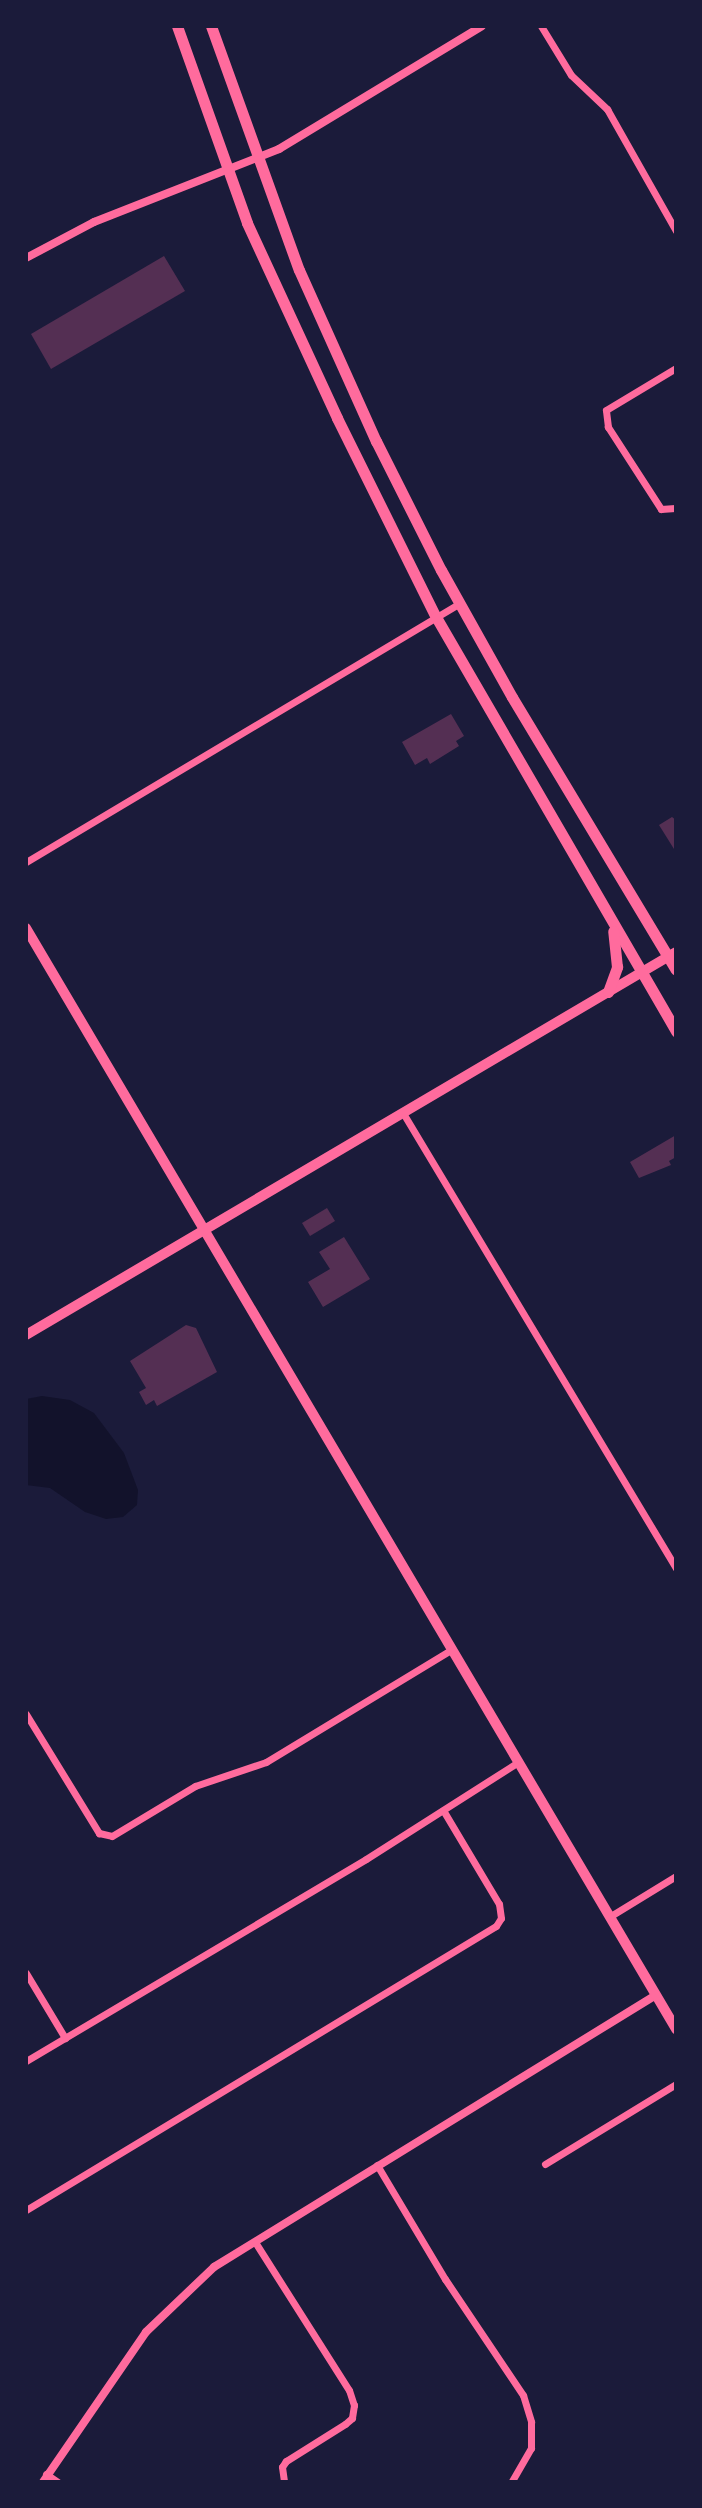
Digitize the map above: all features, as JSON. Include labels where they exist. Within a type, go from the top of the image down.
[{"type":"main road","points":[[177,26],[247,223],[324,390],[436,617],[676,1031]]},
{"type":"main road","points":[[211,26],[257,159],[318,314],[376,441],[460,603],[544,753],[672,954],[676,970]]},
{"type":"main road","points":[[608,915],[617,944],[614,981],[608,992]]},
{"type":"main road","points":[[26,928],[676,2029]]},
{"type":"main road","points":[[26,1335],[672,954]]},
{"type":"street","points":[[26,258],[94,222],[257,159],[323,124],[482,26]]},
{"type":"street","points":[[541,26],[571,75],[607,109],[676,231]]},
{"type":"street","points":[[675,508],[661,509],[608,427],[606,410],[676,368]]},
{"type":"street","points":[[26,862],[460,603]]},
{"type":"street","points":[[403,1113],[676,1568]]},
{"type":"street","points":[[26,1714],[99,1833],[112,1836],[195,1786],[266,1762],[451,1650]]},
{"type":"street","points":[[26,2061],[518,1762]]},
{"type":"street","points":[[29,2210],[496,1926],[501,1918],[499,1904],[443,1810]]},
{"type":"street","points":[[609,1917],[676,1876]]},
{"type":"street","points":[[26,1973],[65,2038]]},
{"type":"street","points":[[58,2482],[44,2478],[146,2332],[214,2267],[656,1995]]},
{"type":"street","points":[[545,2164],[676,2084]]},
{"type":"street","points":[[377,2165],[445,2279],[523,2395],[531,2422],[531,2448],[511,2482]]},
{"type":"street","points":[[255,2242],[349,2390],[354,2405],[352,2418],[345,2424],[286,2461],[282,2467],[284,2482]]},
{"type":"shaded area","points":[[42,1396],[70,1400],[94,1413],[124,1453],[138,1490],[137,1505],[123,1517],[106,1519],[85,1512],[50,1488],[26,1485],[26,1399]]},
{"type":"building","points":[[164,256],[185,291],[51,369],[31,334]]},
{"type":"building","points":[[451,714],[464,736],[456,741],[459,746],[430,764],[427,758],[415,765],[402,742]]},
{"type":"building","points":[[672,817],[676,820],[674,849],[659,825]]},
{"type":"building","points":[[676,1135],[676,1157],[669,1161],[671,1165],[639,1178],[630,1162]]},
{"type":"building","points":[[327,1208],[335,1221],[310,1236],[302,1223]]},
{"type":"building","points":[[344,1237],[370,1279],[323,1307],[308,1282],[330,1269],[319,1252]]},
{"type":"building","points":[[186,1325],[196,1328],[217,1372],[157,1406],[154,1400],[146,1405],[139,1392],[146,1388],[130,1361]]}]
